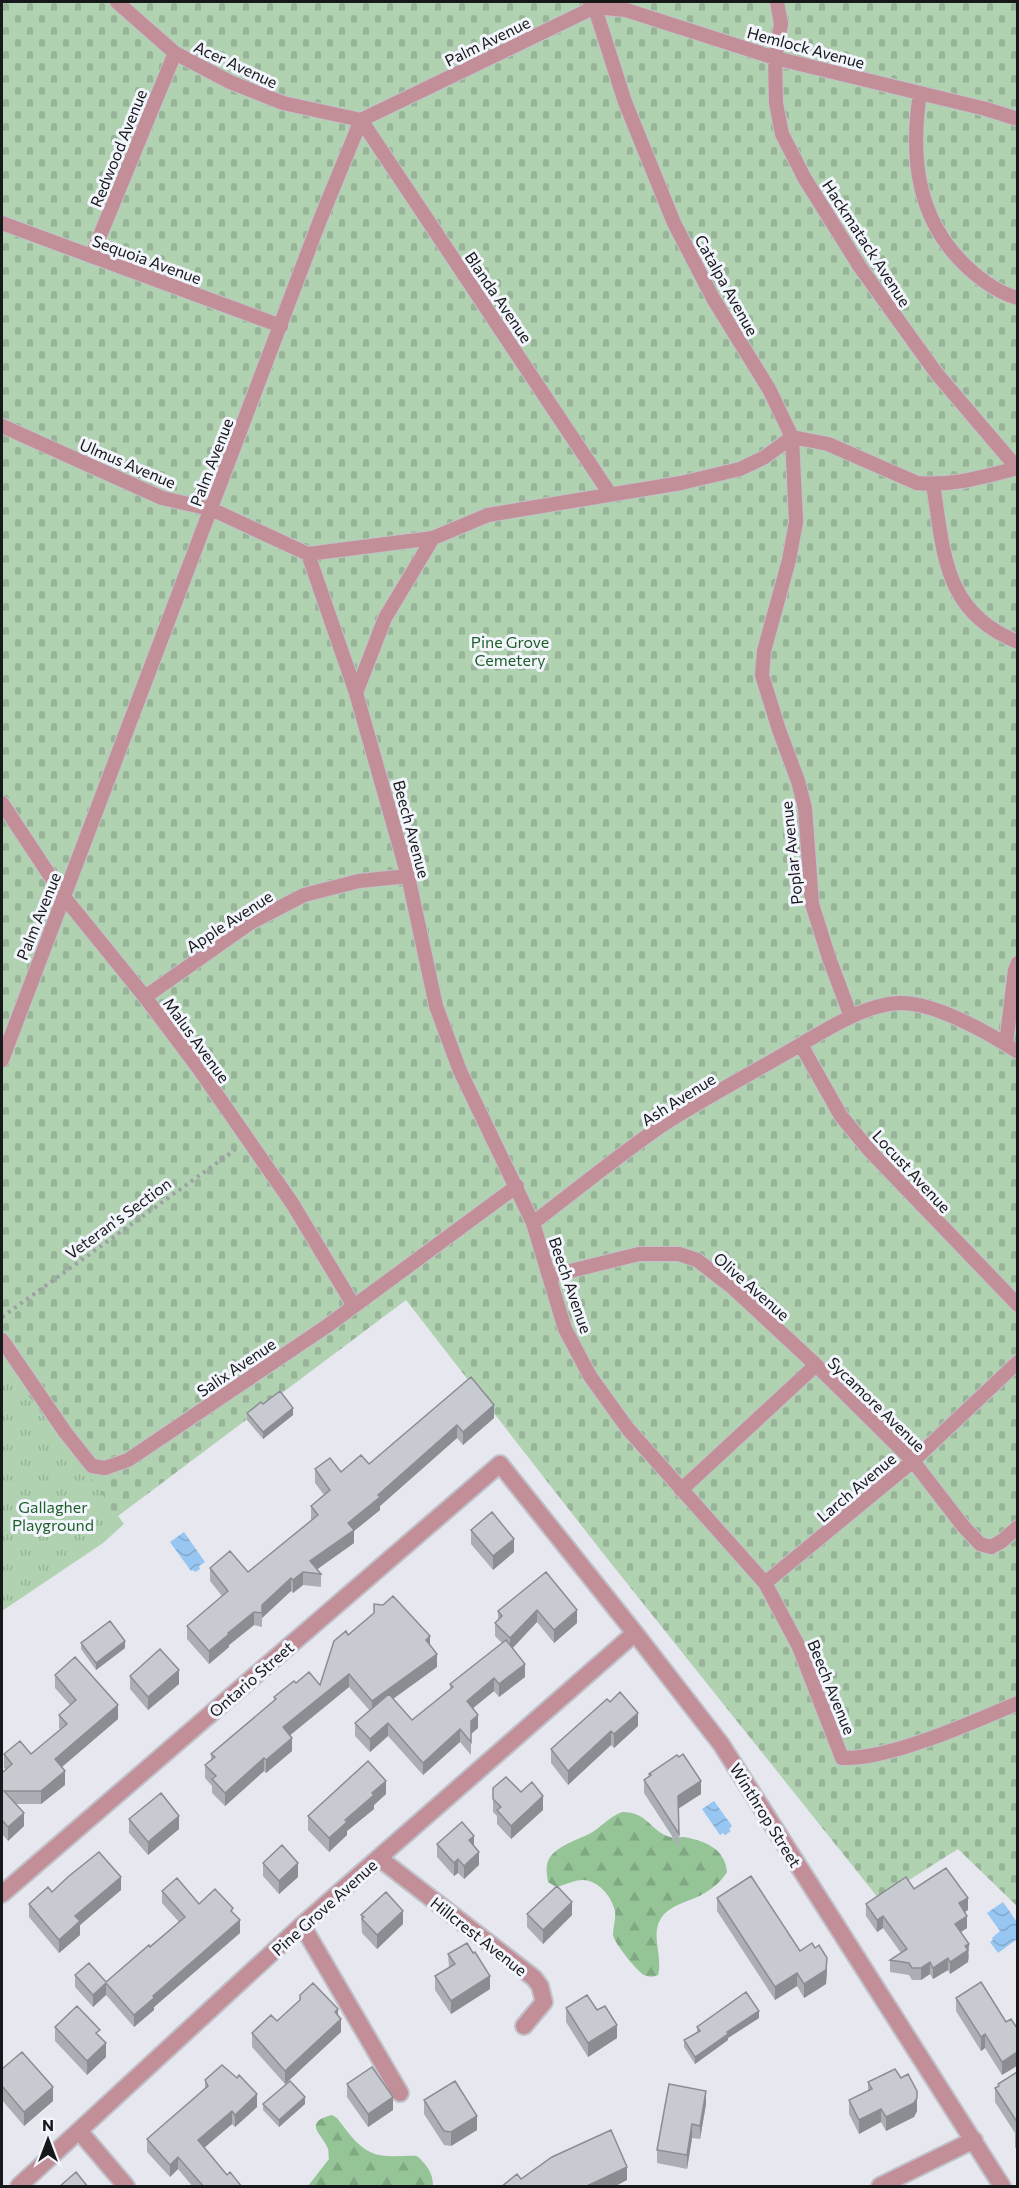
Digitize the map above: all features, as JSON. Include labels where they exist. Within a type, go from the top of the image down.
[{"type":"street","name":"Winthrop Street","points":[[500,1464],[635,1633],[738,1770],[1002,2187]]},
{"type":"street","name":"Ontario Street","points":[[2,1893],[500,1464]]},
{"type":"street","name":"Pine Grove Avenue","points":[[19,2187],[302,1925],[635,1633]]},
{"type":"street","name":"Hillcrest Avenue","points":[[379,1858],[534,1978],[540,1986],[544,2002],[525,2026]]},
{"type":"street","points":[[302,1925],[400,2093]]},
{"type":"street","points":[[80,2132],[126,2187]]},
{"type":"street","points":[[880,2187],[974,2140]]},
{"type":"lane","name":"Acer Avenue","points":[[117,2],[175,53],[230,82],[283,103],[361,120]]},
{"type":"lane","name":"Hackmatack Avenue","points":[[777,2],[781,24],[775,58],[776,103],[782,134],[806,179],[860,267],[937,374],[1017,468]]},
{"type":"lane","name":"Hemlock Avenue","points":[[592,3],[626,10],[775,58],[986,109],[1017,119]]},
{"type":"lane","name":"Palm Avenue","points":[[2,1060],[39,957],[64,897],[320,220],[361,120],[592,3]]},
{"type":"lane","name":"Catalpa Avenue","points":[[592,3],[625,102],[674,224],[714,300],[769,389],[792,437]]},
{"type":"lane","name":"Redwood Avenue","points":[[92,255],[175,53]]},
{"type":"lane","points":[[921,93],[916,124],[921,195],[937,231],[959,260],[981,280],[1010,296],[1017,297]]},
{"type":"lane","name":"Blanda Avenue","points":[[361,120],[610,494]]},
{"type":"lane","name":"Sequoia Avenue","points":[[2,223],[281,326]]},
{"type":"lane","name":"Ulmus Avenue","points":[[2,426],[162,498],[211,509],[308,554]]},
{"type":"lane","points":[[308,554],[433,538],[488,514],[681,483],[740,469],[765,457],[792,437],[828,444],[917,483],[970,481],[1017,468]]},
{"type":"lane","name":"Poplar Avenue","points":[[792,437],[796,522],[789,560],[764,651],[762,675],[805,808],[812,904],[851,1017]]},
{"type":"lane","points":[[933,484],[945,557],[954,586],[971,613],[1005,637],[1017,642]]},
{"type":"lane","points":[[356,693],[385,618],[433,538]]},
{"type":"lane","name":"Beech Avenue","points":[[308,554],[356,693],[408,876],[436,1006],[460,1071],[533,1222],[565,1329],[590,1376],[628,1429],[765,1583],[799,1647],[842,1758],[859,1758],[909,1745],[1017,1703]]},
{"type":"lane","name":"Malus Avenue","points":[[2,803],[64,897],[145,997],[197,1066],[292,1203],[354,1306]]},
{"type":"lane","name":"Apple Avenue","points":[[145,997],[250,923],[304,894],[359,881],[408,876]]},
{"type":"lane","points":[[851,1017],[876,1006],[902,1003],[928,1007],[976,1028],[1012,1048],[1017,963]]},
{"type":"lane","name":"Ash Avenue","points":[[533,1222],[664,1124],[851,1017]]},
{"type":"lane","name":"Locust Avenue","points":[[801,1045],[841,1116],[870,1151],[1017,1305]]},
{"type":"lane","name":"Salix Avenue","points":[[2,1340],[65,1432],[92,1466],[105,1468],[128,1460],[354,1306],[517,1186]]},
{"type":"lane","name":"Olive Avenue","points":[[550,1276],[639,1254],[679,1254],[697,1260],[732,1287],[816,1365]]},
{"type":"lane","name":"Larch Avenue","points":[[765,1583],[913,1461],[1017,1362]]},
{"type":"lane","name":"Sycamore Avenue","points":[[681,1490],[816,1365],[913,1461],[963,1526],[980,1544],[991,1547],[1002,1541],[1017,1527]]},
{"type":"path","name":"Veteran's Section","points":[[2,1317],[227,1155],[250,1142]]},
{"type":"green space","name":"Pine Grove Cemetery","points":[[2,2],[1017,2],[1017,1906],[958,1849],[879,1899],[602,1552],[406,1300],[114,1519],[2,1360]]},
{"type":"green space","name":"Gallagher Playground","points":[[2,1360],[124,1524],[103,1543],[2,1611]]},
{"type":"green space","points":[[622,1812],[638,1815],[658,1831],[670,1837],[684,1837],[713,1847],[723,1857],[727,1872],[707,1892],[674,1907],[660,1920],[657,1933],[659,1968],[658,1975],[655,1976],[644,1975],[617,1944],[613,1935],[615,1914],[613,1906],[608,1895],[599,1886],[583,1880],[556,1887],[548,1882],[547,1864],[553,1854]]},
{"type":"green space","points":[[332,2115],[358,2144],[371,2153],[388,2156],[417,2156],[429,2170],[433,2186],[308,2186],[329,2159],[328,2149],[316,2125],[323,2118]]},
{"type":"water","points":[[184,1532],[205,1562],[195,1572],[191,1571],[170,1542]]},
{"type":"water","points":[[714,1801],[732,1826],[729,1829],[731,1831],[725,1835],[723,1833],[720,1835],[702,1809]]},
{"type":"water","points":[[1003,1902],[1017,1922],[1017,1939],[998,1953],[990,1942],[1000,1931],[987,1913]]},
{"type":"building","points":[[471,1377],[494,1405],[463,1432],[457,1425],[378,1495],[380,1497],[348,1523],[354,1530],[310,1561],[321,1574],[303,1572],[293,1580],[291,1578],[262,1605],[262,1613],[254,1612],[209,1651],[187,1626],[228,1591],[210,1568],[230,1551],[248,1572],[318,1515],[311,1506],[330,1490],[315,1469],[330,1458],[341,1472],[361,1455],[369,1464]]},
{"type":"building","points":[[280,1391],[293,1408],[263,1432],[247,1413]]},
{"type":"building","points":[[492,1512],[514,1539],[493,1556],[471,1530]]},
{"type":"building","points":[[546,1572],[577,1610],[554,1630],[537,1610],[510,1638],[495,1623],[502,1616],[498,1611]]},
{"type":"building","points":[[393,1596],[430,1636],[426,1640],[437,1654],[372,1701],[349,1674],[283,1727],[292,1738],[266,1760],[264,1758],[225,1793],[212,1779],[216,1776],[205,1765],[215,1757],[211,1754],[294,1681],[296,1683],[309,1672],[320,1685],[334,1641],[346,1631],[348,1635],[374,1613],[374,1604],[383,1605]]},
{"type":"building","points":[[110,1621],[125,1641],[96,1663],[81,1643]]},
{"type":"building","points":[[506,1640],[525,1664],[499,1684],[494,1678],[467,1701],[478,1715],[471,1721],[471,1742],[460,1729],[423,1763],[388,1723],[370,1739],[355,1723],[389,1694],[412,1720],[453,1687],[450,1684]]},
{"type":"building","points":[[160,1649],[179,1670],[148,1697],[130,1676]]},
{"type":"building","points":[[75,1657],[118,1705],[55,1759],[65,1771],[41,1791],[4,1791],[24,1813],[8,1827],[2,1820],[2,1773],[12,1764],[4,1754],[20,1741],[31,1754],[67,1724],[59,1715],[76,1700],[55,1675]]},
{"type":"building","points":[[620,1692],[638,1713],[614,1734],[611,1731],[568,1771],[551,1749],[607,1699],[610,1702]]},
{"type":"building","points":[[683,1754],[701,1781],[678,1796],[679,1834],[644,1780],[677,1755],[679,1757]]},
{"type":"building","points":[[368,1761],[386,1781],[329,1838],[308,1816]]},
{"type":"building","points":[[506,1777],[521,1792],[532,1782],[543,1796],[511,1826],[497,1810],[501,1807],[493,1799],[493,1788]]},
{"type":"building","points":[[161,1793],[179,1816],[148,1842],[129,1819]]},
{"type":"building","points":[[462,1822],[474,1836],[469,1840],[479,1852],[464,1866],[458,1859],[454,1863],[437,1844]]},
{"type":"building","points":[[282,1845],[298,1863],[279,1881],[263,1863]]},
{"type":"building","points":[[99,1852],[121,1877],[75,1916],[80,1921],[59,1940],[29,1904],[48,1887],[52,1892]]},
{"type":"building","points":[[946,1868],[968,1898],[959,1903],[967,1916],[955,1924],[969,1944],[965,1946],[968,1950],[950,1962],[948,1958],[933,1968],[930,1962],[921,1968],[912,1968],[909,1963],[890,1960],[907,1949],[883,1916],[877,1920],[866,1904],[906,1877],[914,1889]]},
{"type":"building","points":[[751,1876],[800,1951],[812,1943],[815,1948],[819,1945],[827,1958],[826,1970],[804,1984],[797,1973],[775,1987],[717,1898]]},
{"type":"building","points":[[177,1878],[199,1904],[215,1889],[233,1908],[231,1911],[240,1920],[134,2015],[106,1983],[93,1995],[75,1975],[89,1963],[106,1982],[185,1917],[162,1891]]},
{"type":"building","points":[[557,1886],[572,1902],[543,1930],[527,1914]]},
{"type":"building","points":[[386,1892],[403,1911],[377,1935],[361,1915]]},
{"type":"building","points":[[467,1943],[490,1976],[451,2001],[435,1976],[455,1964],[448,1954]]},
{"type":"building","points":[[981,1982],[1006,2022],[1011,2019],[1017,2028],[1017,2052],[1002,2062],[985,2034],[981,2037],[956,1998]]},
{"type":"building","points":[[313,1983],[338,2009],[335,2012],[341,2019],[285,2071],[252,2033],[271,2015],[277,2021],[300,2000],[300,1995]]},
{"type":"building","points":[[746,1992],[759,2011],[695,2057],[684,2040],[700,2031],[697,2027]]},
{"type":"building","points":[[587,1995],[597,2010],[605,2006],[617,2025],[588,2043],[566,2008]]},
{"type":"building","points":[[77,2006],[100,2030],[96,2033],[106,2043],[87,2061],[55,2027]]},
{"type":"building","points":[[22,2052],[53,2087],[24,2112],[2,2086],[2,2069]]},
{"type":"building","points":[[222,2065],[237,2078],[239,2075],[257,2094],[235,2115],[232,2111],[198,2140],[227,2175],[230,2172],[242,2187],[204,2187],[178,2157],[170,2165],[147,2139],[208,2086],[205,2080]]},
{"type":"building","points":[[372,2067],[393,2097],[368,2114],[347,2084]]},
{"type":"building","points":[[895,2069],[901,2078],[908,2074],[917,2091],[914,2103],[886,2117],[881,2109],[859,2120],[849,2100],[872,2089],[868,2082]]},
{"type":"building","points":[[1017,2072],[1017,2122],[995,2088]]},
{"type":"building","points":[[290,2081],[305,2097],[279,2120],[263,2104]]},
{"type":"building","points":[[455,2081],[477,2116],[451,2132],[444,2131],[424,2100]]},
{"type":"building","points":[[669,2084],[706,2091],[700,2126],[692,2124],[687,2155],[657,2150]]},
{"type":"building","points":[[611,2130],[627,2167],[585,2187],[501,2187],[517,2174],[521,2179],[552,2157]]},
{"type":"building","points":[[76,2172],[88,2187],[59,2187]]}]
